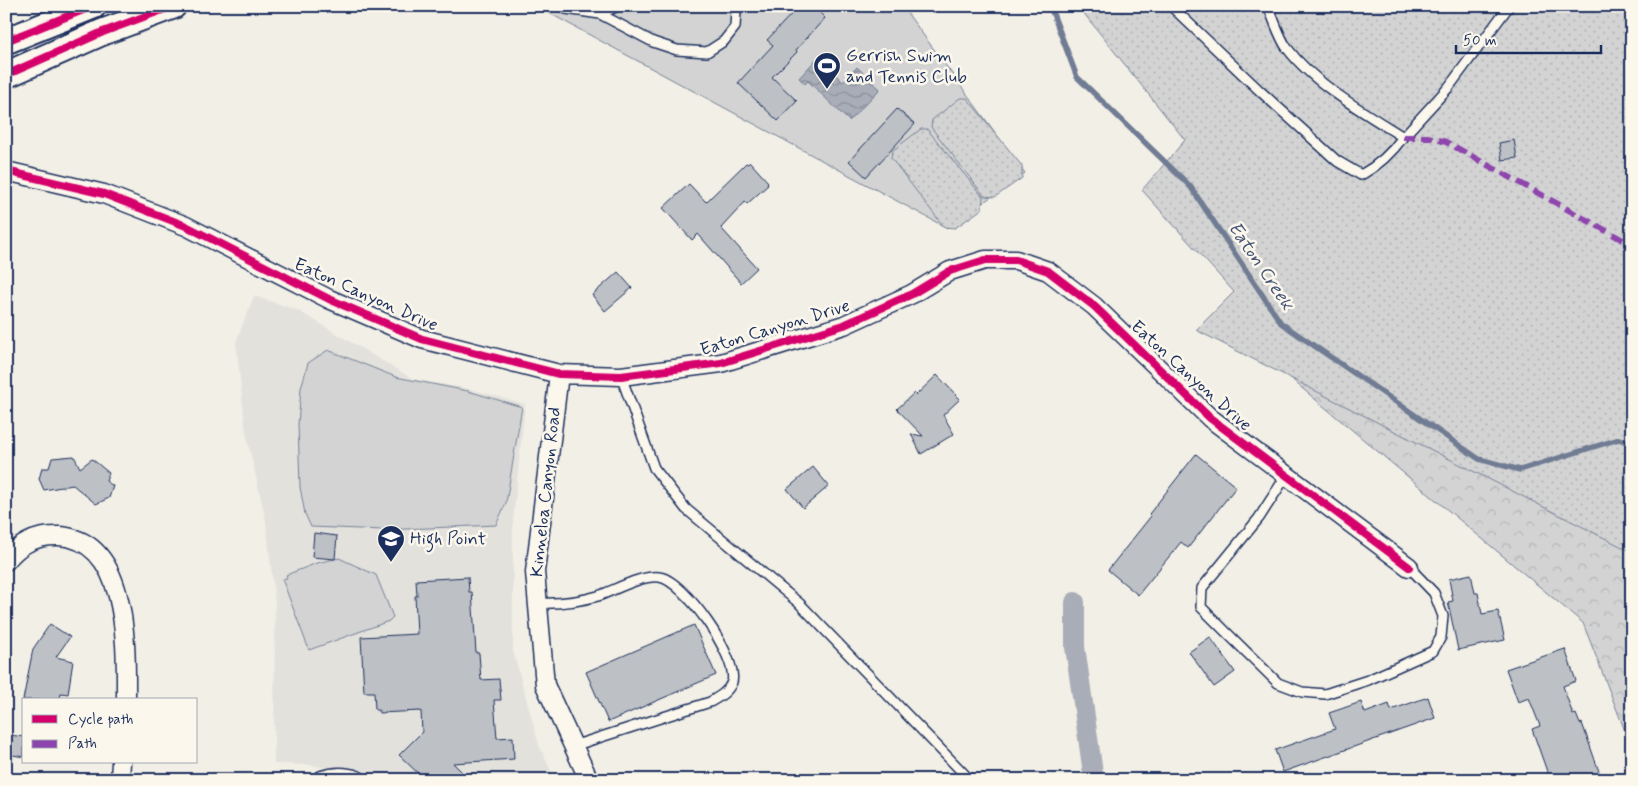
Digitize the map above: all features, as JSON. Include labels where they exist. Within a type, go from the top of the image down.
[{"type":"main road","points":[[6,40],[93,6]]},
{"type":"main road","points":[[6,75],[103,32],[173,6]]},
{"type":"street","name":"Eaton Canyon Drive","points":[[6,172],[104,194],[186,226],[329,299],[422,339],[559,374],[621,376],[721,363],[844,325],[912,294],[950,271],[985,260],[1016,260],[1048,271],[1094,306],[1210,418],[1409,567]]},
{"type":"street","name":"Kinneloa Canyon Road","points":[[559,374],[534,572],[545,685],[589,780]]},
{"type":"street","points":[[6,561],[22,545],[35,539],[49,536],[63,536],[76,540],[99,556],[110,574],[120,608],[126,669],[126,698]]},
{"type":"street","points":[[120,780],[121,764]]},
{"type":"street","points":[[322,780],[349,777],[357,780]]},
{"type":"lane","points":[[562,6],[566,9],[600,14],[653,42],[677,50],[707,52],[724,41],[735,27],[736,11],[730,6]]},
{"type":"lane","points":[[600,14],[618,6]]},
{"type":"lane","points":[[1172,6],[1337,162],[1361,175],[1377,166],[1393,151],[1402,137],[1448,88],[1508,6]]},
{"type":"lane","points":[[1268,6],[1287,47],[1315,76],[1362,111],[1402,137]]},
{"type":"lane","points":[[621,376],[654,468],[686,509],[799,603],[970,780]]},
{"type":"lane","points":[[1286,476],[1259,518],[1202,588],[1202,606],[1278,683],[1302,692],[1325,694],[1368,680],[1433,651],[1441,636],[1443,616],[1434,593],[1409,567]]},
{"type":"lane","points":[[538,603],[571,603],[652,577],[661,577],[672,582],[682,590],[709,624],[724,647],[732,671],[732,681],[722,695],[710,702],[573,746]]},
{"type":"shaded area","name":"High Point","points":[[254,296],[297,310],[413,379],[470,389],[525,404],[513,521],[513,651],[539,745],[555,780],[401,780],[310,765],[274,764],[275,604],[266,521],[246,433],[236,342]]},
{"type":"green space","name":"Gerrish Swim and Tennis Club","points":[[536,6],[902,6],[1025,173],[947,228]]},
{"type":"green space","points":[[1083,6],[1632,6],[1632,552],[1196,330],[1234,292],[1142,190],[1185,140],[1082,11]]},
{"type":"green space","points":[[1632,6],[1632,749],[1583,623],[1297,384],[1265,352]]},
{"type":"green space","points":[[960,98],[967,98],[1022,166],[1022,178],[995,197],[984,196],[931,127],[932,120]]},
{"type":"green space","points":[[921,129],[927,129],[983,197],[982,209],[955,228],[944,227],[891,158],[892,151]]},
{"type":"green space","points":[[328,350],[396,377],[468,391],[522,407],[506,503],[496,525],[383,530],[311,527],[305,514],[300,487],[298,424],[301,388],[308,363]]},
{"type":"green space","points":[[339,558],[376,575],[393,617],[389,621],[309,650],[282,579],[287,578],[286,575],[317,563]]},
{"type":"water","points":[[820,55],[826,61],[825,64],[843,82],[857,67],[880,89],[849,121],[808,81],[805,84],[799,78]]},
{"type":"building","points":[[799,6],[813,6],[825,18],[796,50],[797,52],[772,77],[797,101],[778,121],[738,83],[773,45],[767,40]]},
{"type":"building","points":[[897,109],[915,124],[866,177],[849,161]]},
{"type":"building","points":[[1514,140],[1517,158],[1502,160],[1499,143]]},
{"type":"building","points":[[750,162],[768,182],[768,185],[747,204],[745,202],[721,228],[757,268],[741,283],[698,234],[692,240],[663,208],[689,184],[706,202],[746,163]]},
{"type":"building","points":[[618,272],[632,288],[605,311],[592,295]]},
{"type":"building","points":[[937,375],[960,399],[943,415],[954,434],[921,454],[911,434],[923,436],[897,409],[914,393],[916,395]]},
{"type":"building","points":[[1196,454],[1236,487],[1188,548],[1181,542],[1138,595],[1108,570],[1151,516],[1149,514]]},
{"type":"building","points":[[74,456],[80,468],[92,459],[109,473],[106,481],[113,486],[109,498],[96,504],[73,485],[44,490],[39,479],[42,468],[49,468],[52,458]]},
{"type":"building","points":[[813,467],[829,486],[803,508],[787,489]]},
{"type":"building","points":[[314,533],[337,536],[335,559],[312,557]]},
{"type":"building","points":[[1471,574],[1475,593],[1478,593],[1482,614],[1498,611],[1505,640],[1458,650],[1448,602],[1453,601],[1449,579]]},
{"type":"building","points":[[468,577],[469,592],[472,592],[476,653],[479,653],[481,680],[499,679],[501,700],[494,700],[497,738],[513,737],[514,759],[453,763],[470,780],[425,780],[399,755],[422,732],[421,711],[379,713],[379,710],[375,710],[374,692],[364,692],[361,637],[417,634],[416,580]]},
{"type":"building","points":[[50,624],[70,637],[56,657],[73,661],[68,694],[61,693],[60,698],[23,698],[33,649]]},
{"type":"building","points":[[694,625],[716,675],[608,722],[586,672]]},
{"type":"building","points":[[1210,637],[1235,672],[1214,687],[1189,652]]},
{"type":"building","points":[[1565,649],[1576,681],[1563,686],[1573,715],[1576,714],[1580,724],[1582,723],[1602,780],[1550,780],[1532,729],[1540,726],[1529,698],[1518,702],[1506,669]]},
{"type":"building","points":[[1428,697],[1435,718],[1283,772],[1275,750],[1335,729],[1329,713],[1361,702],[1365,713],[1389,704],[1391,710]]},
{"type":"building","points":[[10,735],[22,737],[22,757],[7,754]]},
{"type":"waterway","name":"Eaton Creek","points":[[1050,6],[1077,77],[1190,186],[1281,323],[1479,459],[1520,470],[1619,439],[1632,444]]},
{"type":"waterway","points":[[1075,602],[1075,647],[1094,780]]},
{"type":"marked path","points":[[1403,137],[1428,137],[1446,142],[1632,245]]},
{"type":"cycle path","points":[[6,41],[93,6]]},
{"type":"cycle path","points":[[6,75],[103,32],[173,6]]},
{"type":"cycle path","points":[[6,171],[104,194],[186,226],[329,299],[422,339],[559,374],[621,376],[721,363],[844,325],[912,294],[950,271],[985,260],[1016,260],[1048,271],[1094,306],[1210,418],[1409,567]]},
{"type":"place","name":"Gerrish Swim and Tennis Club","points":[[827,90]]},
{"type":"place","name":"High Point","points":[[391,563]]}]
